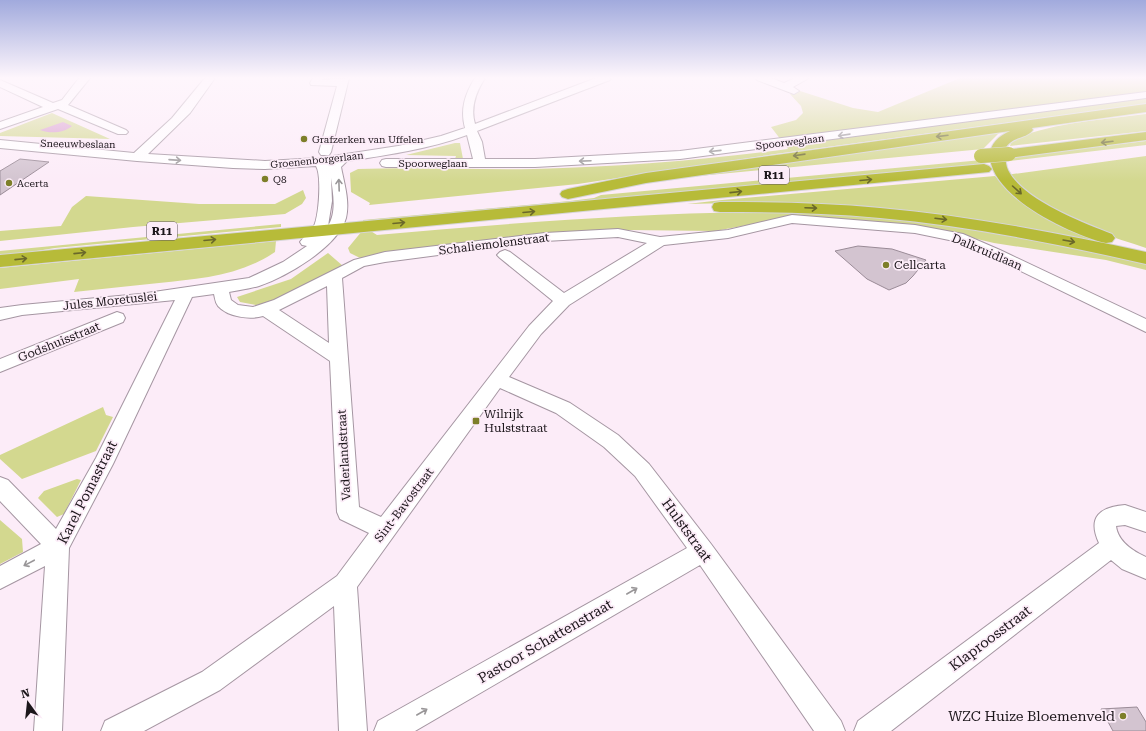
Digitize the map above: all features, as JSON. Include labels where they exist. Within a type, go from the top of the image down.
[{"type":"highway","points":[[570,201],[632,181],[795,156],[1118,112]]},
{"type":"highway","points":[[1064,120],[1035,126],[1017,132],[1006,138],[997,150],[996,160],[998,169],[1016,190],[1031,202],[1074,225],[1105,238],[1146,252]]},
{"type":"highway","name":"R11","points":[[1009,160],[1146,136]]},
{"type":"highway","name":"R11","points":[[0,248],[329,223],[1009,160],[1146,149]]},
{"type":"highway","points":[[570,201],[628,209],[758,207],[861,210],[967,223],[1085,244],[1146,258]]},
{"type":"highway","name":"R11","points":[[0,261],[329,223]]},
{"type":"street","points":[[0,126],[38,112]]},
{"type":"street","points":[[71,112],[122,132]]},
{"type":"street","points":[[136,157],[150,146],[183,112]]},
{"type":"street","points":[[329,223],[325,172],[322,157],[334,112]]},
{"type":"street","points":[[468,112],[469,125]]},
{"type":"street","name":"Groenenborgerlaan","points":[[150,146],[253,154],[322,157],[343,160],[426,144],[500,112]]},
{"type":"street","name":"Groenenborgerlaan","points":[[136,157],[246,165],[322,157],[469,125],[507,112]]},
{"type":"street","name":"Spoorweglaan","points":[[386,163],[480,163],[604,160],[680,155],[1017,112]]},
{"type":"street","name":"Spoorweglaan","points":[[469,125],[474,135],[480,163]]},
{"type":"street","name":"Sneeuwbeslaan","points":[[3,144],[42,143],[150,146]]},
{"type":"street","name":"Sneeuwbeslaan","points":[[3,144],[136,157]]},
{"type":"street","points":[[329,223],[338,178],[335,166],[343,160]]},
{"type":"street","name":"Schaliemolenstraat","points":[[220,287],[224,302],[233,309],[254,313],[280,304],[359,263],[385,257],[545,237],[618,233],[660,241],[728,234],[792,219]]},
{"type":"street","name":"Dalkruidlaan","points":[[792,219],[915,229],[958,237],[995,253],[1146,326]]},
{"type":"street","name":"Jules Moretuslei","points":[[0,314],[186,293],[220,287],[266,269],[303,245],[329,223]]},
{"type":"street","name":"Sint-Bavostraat","points":[[115,731],[211,680],[345,584],[535,330],[563,301],[660,241]]},
{"type":"street","name":"Schaliemolenstraat","points":[[504,255],[563,301]]},
{"type":"street","name":"Vaderlandstraat","points":[[334,276],[348,512],[385,530]]},
{"type":"street","name":"Karel Pomastraat","points":[[48,731],[58,547],[103,464],[186,293]]},
{"type":"street","points":[[265,309],[339,358]]},
{"type":"street","name":"Godshuisstraat","points":[[0,366],[117,318]]},
{"type":"street","name":"Hulststraat","points":[[497,379],[562,408],[611,441],[642,470],[703,551],[832,731]]},
{"type":"street","points":[[0,486],[58,547],[0,578]]},
{"type":"street","points":[[1146,522],[1125,515],[1112,516],[1105,522],[1105,533],[1112,546],[1123,556],[1146,568]]},
{"type":"street","name":"Klaproosstraat","points":[[868,731],[1112,546]]},
{"type":"street","name":"Pastoor Schattenstraat","points":[[388,731],[703,551]]},
{"type":"street","points":[[345,584],[353,731]]},
{"type":"green space","points":[[1086,112],[775,154],[578,184],[369,205],[370,203],[351,192],[350,173],[358,169],[534,169],[598,167],[693,160],[788,149],[771,127],[796,120],[803,113]]},
{"type":"green space","points":[[52,113],[110,139],[0,136],[0,133]]},
{"type":"green space","points":[[1146,114],[1146,131],[1010,146],[1012,140],[1061,125]]},
{"type":"green space","points":[[999,133],[983,149],[667,179],[831,154]]},
{"type":"green space","points":[[1146,141],[1146,145],[1010,161],[1009,157]]},
{"type":"green space","points":[[460,143],[463,159],[455,159],[456,156],[406,155]]},
{"type":"green space","points":[[1146,156],[1146,248],[1095,231],[1058,214],[1041,204],[1006,175]]},
{"type":"green space","points":[[982,160],[983,164],[363,222],[363,220],[570,201],[594,198],[601,195]]},
{"type":"green space","points":[[995,176],[1018,199],[1031,208],[1058,223],[1102,243],[1000,224],[732,203],[687,204],[722,200]]},
{"type":"green space","points":[[303,190],[306,198],[302,204],[285,214],[133,227],[0,241],[0,231],[61,226],[72,207],[86,196],[199,204],[275,204]]},
{"type":"green space","points":[[751,212],[860,216],[954,225],[1036,240],[1146,264],[1146,270],[1106,260],[994,243],[951,233],[785,218],[715,231],[628,230],[578,231],[539,234],[381,253],[360,258],[350,253],[348,248],[362,231],[369,230],[377,235],[563,220]]},
{"type":"green space","points":[[281,224],[281,227],[55,248],[0,257],[0,251]]},
{"type":"green space","points":[[276,241],[275,252],[262,260],[233,271],[204,278],[74,292],[79,279],[0,289],[0,268]]},
{"type":"green space","points":[[328,253],[343,266],[274,302],[256,305],[240,302],[237,297],[291,279]]},
{"type":"green space","points":[[103,407],[106,415],[113,417],[96,451],[22,479],[0,459],[0,455]]},
{"type":"green space","points":[[77,479],[81,480],[64,514],[57,517],[38,498],[44,491]]},
{"type":"green space","points":[[0,520],[22,539],[23,552],[0,564]]},
{"type":"shaded area","points":[[63,122],[72,126],[57,132],[40,130]]},
{"type":"building","name":"Acerta","points":[[20,159],[49,162],[0,195],[0,171]]},
{"type":"building","name":"Cellcarta","points":[[858,246],[892,249],[926,260],[906,283],[889,290],[867,279],[835,251]]},
{"type":"building","name":"WZC Huize Bloemenveld","points":[[1137,707],[1146,722],[1146,731],[1113,731],[1101,709]]},
{"type":"place","name":"Grafzerken van Uffelen","points":[[304,139]]},
{"type":"place","name":"Q8","points":[[265,179]]},
{"type":"place","name":"Acerta","points":[[9,183]]},
{"type":"place","name":"Cellcarta","points":[[886,265]]},
{"type":"place","name":"Wilrijk Hulststraat","points":[[476,421]]},
{"type":"place","name":"WZC Huize Bloemenveld","points":[[1123,716]]}]
